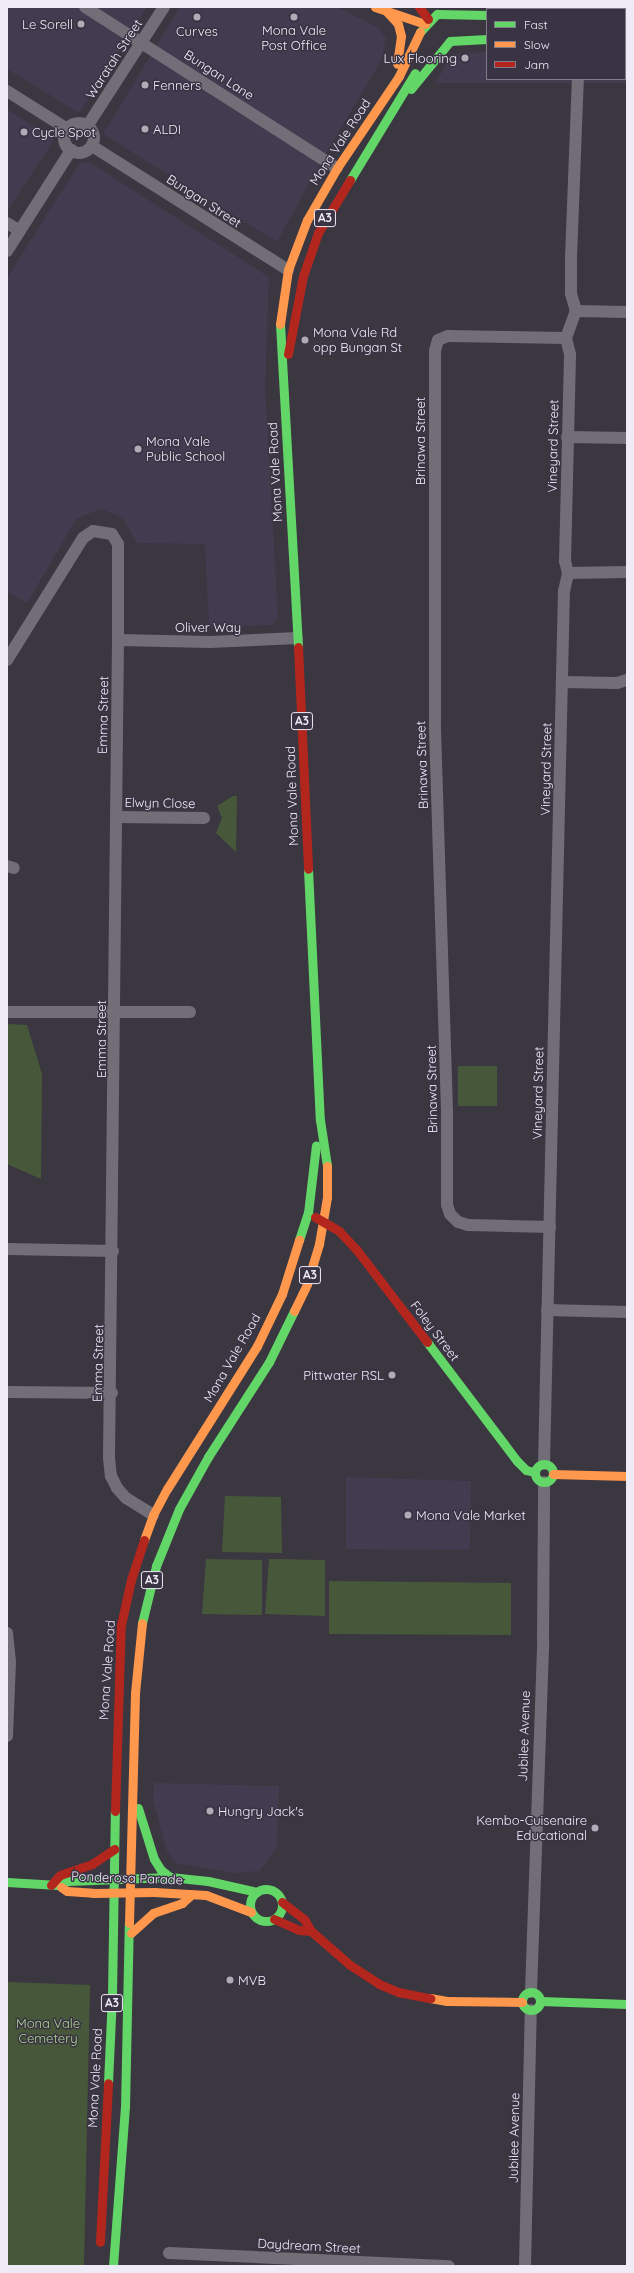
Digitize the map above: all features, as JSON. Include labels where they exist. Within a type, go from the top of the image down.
[{"type":"main road","points":[[375,7],[387,12],[441,26]]},
{"type":"main road","points":[[419,7],[428,22],[430,38]]},
{"type":"main road","points":[[387,12],[398,24],[402,38],[389,90]]},
{"type":"main road","points":[[428,22],[435,14],[446,13],[486,15]]},
{"type":"main road","name":"Mona Vale Road","points":[[113,2266],[125,2107],[131,1933],[136,1670],[150,1588],[166,1540],[186,1496],[288,1326],[307,1284],[323,1222],[327,1197],[327,1164],[320,1120],[284,374],[279,320],[288,270],[307,220],[337,168],[407,61],[428,22]]},
{"type":"main road","points":[[475,29],[486,30]]},
{"type":"main road","name":"A3","points":[[399,103],[447,43],[458,39],[486,39]]},
{"type":"main road","name":"Mona Vale Road","points":[[284,374],[303,276],[326,216],[399,103],[420,62]]},
{"type":"main road","name":"Bungan Street","points":[[288,270],[303,276]]},
{"type":"main road","name":"Mona Vale Road","points":[[100,2250],[114,1893],[116,1718],[121,1625],[131,1580],[153,1515],[167,1488],[257,1346],[282,1294],[308,1213],[320,1120]]},
{"type":"main road","name":"Foley Street","points":[[308,1213],[339,1231],[356,1249],[517,1461],[526,1470],[534,1472]]},
{"type":"main road","points":[[544,1464],[550,1467],[553,1474],[550,1480],[544,1482],[537,1479],[534,1472],[537,1466],[544,1464]]},
{"type":"main road","points":[[553,1474],[627,1476]]},
{"type":"main road","points":[[150,1588],[149,1564],[157,1536],[153,1515],[162,1514],[171,1504],[186,1496]]},
{"type":"main road","points":[[133,1801],[141,1812],[154,1859],[161,1870],[170,1877]]},
{"type":"main road","points":[[7,1882],[54,1885],[60,1875],[92,1864],[114,1849]]},
{"type":"main road","name":"Ponderosa Parade","points":[[54,1885],[68,1881],[170,1877],[208,1881],[257,1892]]},
{"type":"main road","name":"Ponderosa Parade","points":[[54,1885],[67,1891],[192,1894],[219,1898],[251,1912]]},
{"type":"main road","points":[[311,1932],[299,1930],[274,1920],[259,1920],[251,1912],[250,1901],[257,1892],[272,1890],[282,1902],[304,1919],[311,1932],[368,1977],[398,1992],[447,2001],[527,2006],[537,2008],[540,2001],[537,1993],[531,1992],[524,1995],[527,2006]]},
{"type":"main road","points":[[131,1933],[153,1913],[182,1903],[192,1894]]},
{"type":"main road","points":[[274,1920],[281,1912],[282,1902]]},
{"type":"main road","points":[[540,2001],[627,2004]]},
{"type":"street","name":"Bungan Lane","points":[[85,7],[337,168]]},
{"type":"street","name":"Waratah Street","points":[[88,125],[164,7]]},
{"type":"street","points":[[566,338],[576,311],[571,293],[571,258],[578,80]]},
{"type":"street","points":[[7,91],[67,129]]},
{"type":"street","points":[[79,122],[88,125],[94,137],[92,146],[80,152],[71,150],[64,138],[67,129],[79,122]]},
{"type":"street","name":"Bungan Street","points":[[92,146],[288,270]]},
{"type":"street","points":[[7,251],[71,150]]},
{"type":"street","points":[[7,223],[20,231]]},
{"type":"street","points":[[576,311],[627,312]]},
{"type":"street","name":"Brinawa Street","points":[[550,1227],[468,1225],[458,1222],[450,1214],[447,1205],[447,1111],[435,724],[434,351],[438,340],[448,336],[566,338]]},
{"type":"street","name":"Vineyard Street","points":[[544,1464],[564,591],[568,573],[565,561],[570,354],[566,338]]},
{"type":"street","points":[[567,437],[627,438]]},
{"type":"street","name":"Emma Street","points":[[7,660],[83,538],[88,533],[100,530],[112,534],[118,544],[118,640],[112,1393],[109,1458],[112,1476],[126,1498],[153,1515]]},
{"type":"street","points":[[568,573],[627,572]]},
{"type":"street","name":"Oliver Way","points":[[118,640],[210,642],[297,638]]},
{"type":"street","points":[[562,682],[617,683],[627,680]]},
{"type":"street","name":"Elwyn Close","points":[[116,816],[204,818]]},
{"type":"street","points":[[7,1012],[190,1012]]},
{"type":"street","points":[[7,1249],[113,1251]]},
{"type":"street","points":[[547,1310],[627,1312]]},
{"type":"street","points":[[7,1392],[112,1393]]},
{"type":"street","name":"Jubilee Avenue","points":[[531,1992],[542,1641],[544,1482]]},
{"type":"street","points":[[7,1633],[10,1662],[7,1736]]},
{"type":"street","name":"Jubilee Avenue","points":[[525,2266],[527,2006]]},
{"type":"street","name":"Daydream Street","points":[[169,2253],[449,2266]]},
{"type":"shaded area","points":[[7,7],[147,7],[79,113],[7,69]]},
{"type":"shaded area","points":[[180,7],[337,7],[377,27],[386,37],[382,59],[318,167],[277,242],[103,134]]},
{"type":"shaded area","points":[[627,16],[627,83],[435,83],[453,54],[486,52],[486,80],[626,80]]},
{"type":"shaded area","points":[[7,109],[54,140],[7,212]]},
{"type":"shaded area","name":"Mona Vale Public School","points":[[89,162],[269,277],[265,389],[278,618],[272,625],[209,627],[205,544],[137,543],[123,518],[101,509],[77,518],[27,603],[7,591],[7,278],[79,164]]},
{"type":"shaded area","name":"Mona Vale Market","points":[[346,1477],[471,1481],[470,1550],[346,1549]]},
{"type":"shaded area","points":[[154,1783],[279,1786],[277,1847],[260,1871],[235,1873],[175,1863],[167,1851],[153,1800]]},
{"type":"green space","points":[[233,796],[237,796],[236,852],[216,833],[222,818],[217,806]]},
{"type":"green space","points":[[7,1024],[27,1025],[42,1074],[41,1179],[7,1164]]},
{"type":"green space","points":[[458,1066],[497,1066],[497,1106],[458,1106]]},
{"type":"green space","points":[[225,1496],[281,1497],[282,1553],[222,1552]]},
{"type":"green space","points":[[206,1559],[262,1560],[262,1615],[202,1614]]},
{"type":"green space","points":[[269,1559],[325,1560],[325,1616],[265,1614]]},
{"type":"green space","points":[[329,1581],[511,1583],[511,1635],[329,1634]]},
{"type":"green space","name":"Mona Vale Cemetery","points":[[7,1982],[90,1985],[84,2266],[7,2266]]},
{"type":"traffic: fast","points":[[558,8],[563,7]]},
{"type":"traffic: fast","points":[[420,32],[437,14],[486,15]]},
{"type":"traffic: fast","points":[[411,89],[450,41],[486,39]]},
{"type":"traffic: fast","points":[[350,180],[415,73]]},
{"type":"traffic: fast","points":[[280,324],[298,647]]},
{"type":"traffic: fast","points":[[308,869],[320,1120],[327,1166]]},
{"type":"traffic: fast","points":[[299,1240],[308,1213],[316,1145]]},
{"type":"traffic: fast","points":[[142,1623],[156,1566],[179,1509],[208,1457],[269,1362],[294,1311]]},
{"type":"traffic: fast","points":[[427,1342],[517,1461],[526,1470],[534,1472]]},
{"type":"traffic: fast","points":[[544,1464],[548,1465],[552,1469],[553,1473],[552,1477],[548,1481],[544,1482],[540,1481],[536,1477],[535,1473],[536,1469],[540,1465],[544,1464]]},
{"type":"traffic: fast","points":[[138,1808],[154,1859],[161,1870],[170,1877]]},
{"type":"traffic: fast","points":[[108,2083],[112,1995],[115,1811]]},
{"type":"traffic: fast","points":[[7,1882],[58,1885],[68,1881],[170,1877],[208,1881],[257,1892]]},
{"type":"traffic: fast","points":[[263,1889],[269,1889],[279,1896],[282,1905],[281,1911],[275,1918],[269,1921],[263,1921],[253,1914],[250,1908],[250,1902],[257,1892],[263,1889]]},
{"type":"traffic: fast","points":[[113,2266],[125,2107],[129,1923]]},
{"type":"traffic: fast","points":[[531,1992],[537,1995],[540,2001],[537,2007],[531,2010],[525,2007],[522,2001],[525,1995],[531,1992]]},
{"type":"traffic: fast","points":[[540,2001],[627,2004]]},
{"type":"traffic: slow","points":[[375,7],[425,24]]},
{"type":"traffic: slow","points":[[387,12],[398,24],[401,36],[397,64]]},
{"type":"traffic: slow","points":[[280,324],[288,270],[307,220],[337,168],[399,76],[420,32]]},
{"type":"traffic: slow","points":[[294,1311],[307,1284],[319,1244],[327,1197],[327,1166]]},
{"type":"traffic: slow","points":[[144,1540],[153,1515],[167,1489],[257,1346],[282,1294],[299,1240]]},
{"type":"traffic: slow","points":[[553,1474],[627,1476]]},
{"type":"traffic: slow","points":[[129,1923],[135,1693],[142,1623]]},
{"type":"traffic: slow","points":[[61,1887],[67,1891],[93,1893],[154,1892],[206,1895],[251,1912]]},
{"type":"traffic: slow","points":[[131,1933],[153,1913],[182,1903],[192,1894]]},
{"type":"traffic: slow","points":[[430,1998],[447,2001],[522,2002]]},
{"type":"traffic: jam","points":[[419,7],[428,19]]},
{"type":"traffic: jam","points":[[288,354],[303,276],[318,233],[350,180]]},
{"type":"traffic: jam","points":[[298,647],[308,869]]},
{"type":"traffic: jam","points":[[315,1217],[339,1231],[356,1249],[427,1342]]},
{"type":"traffic: jam","points":[[115,1811],[121,1625],[131,1580],[144,1540]]},
{"type":"traffic: jam","points":[[51,1885],[60,1875],[92,1864],[114,1849]]},
{"type":"traffic: jam","points":[[282,1902],[304,1919],[311,1931],[350,1965],[379,1984],[398,1992],[430,1998]]},
{"type":"traffic: jam","points":[[274,1919],[299,1930],[311,1931]]},
{"type":"traffic: jam","points":[[100,2242],[108,2083]]},
{"type":"place","name":"Curves","points":[[197,17]]},
{"type":"place","name":"Mona Vale Post Office","points":[[294,17]]},
{"type":"place","name":"Le Sorell","points":[[81,24]]},
{"type":"place","name":"Lux Flooring","points":[[465,58]]},
{"type":"place","name":"Fenners","points":[[145,85]]},
{"type":"place","name":"ALDI","points":[[145,129]]},
{"type":"place","name":"Cycle Spot","points":[[24,132]]},
{"type":"place","name":"Mona Vale Rd opp Bungan St","points":[[305,340]]},
{"type":"place","name":"Mona Vale Public School","points":[[138,449]]},
{"type":"place","name":"Pittwater RSL","points":[[392,1375]]},
{"type":"place","name":"Mona Vale Market","points":[[408,1515]]},
{"type":"place","name":"Hungry Jack's","points":[[210,1811]]},
{"type":"place","name":"Kembo-Cuisenaire Educational","points":[[595,1828]]},
{"type":"place","name":"MVB","points":[[230,1980]]}]
